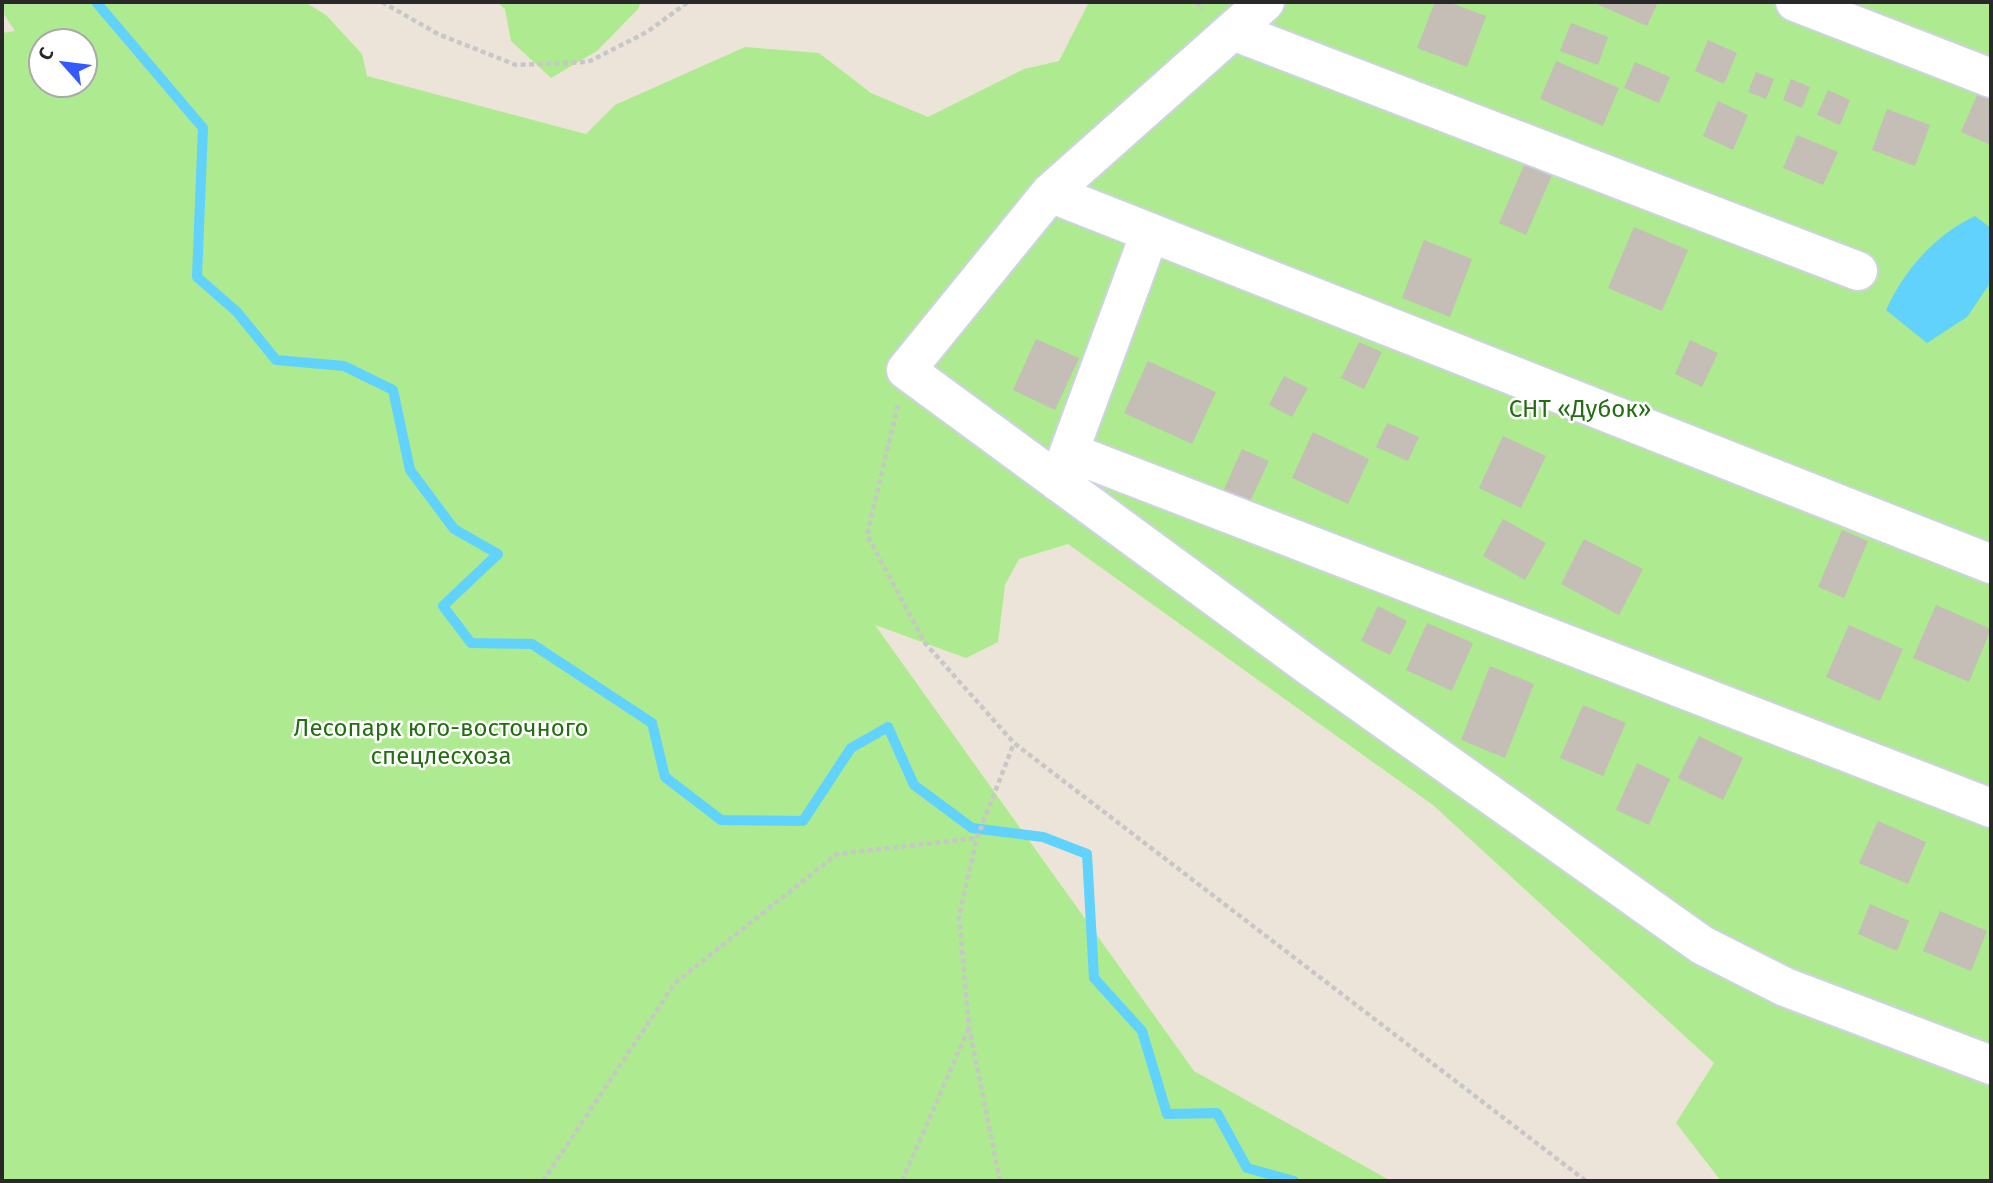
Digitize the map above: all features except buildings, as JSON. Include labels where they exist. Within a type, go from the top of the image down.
[{"type":"lane","points":[[1265,2],[1050,193],[906,370],[1064,467],[1309,666],[1702,945],[1785,987],[1991,1065]]},
{"type":"lane","points":[[1795,2],[1991,78]]},
{"type":"lane","points":[[1233,31],[1858,271]]},
{"type":"lane","points":[[1050,193],[1991,564]]},
{"type":"lane","points":[[1064,467],[1150,233]]},
{"type":"lane","points":[[1064,467],[1991,808]]},
{"type":"path","points":[[382,2],[438,34],[516,65],[588,62],[647,32],[688,2]]},
{"type":"path","points":[[906,370],[867,535],[925,643],[1014,743],[1586,1181]]},
{"type":"path","points":[[1000,1181],[970,1027],[959,916],[977,838],[1014,743]]},
{"type":"path","points":[[543,1181],[675,983],[837,854],[977,838]]},
{"type":"path","points":[[902,1181],[970,1027]]},
{"type":"green space","points":[[2,2],[305,2],[326,15],[362,54],[367,76],[586,134],[615,105],[745,47],[819,53],[871,93],[928,117],[1024,69],[1059,61],[1089,2],[1991,2],[1991,1181],[1721,1181],[1676,1123],[1714,1063],[1433,805],[1068,544],[1019,559],[1005,585],[998,642],[966,658],[875,625],[1194,1071],[1391,1181],[2,1181],[2,33],[15,31],[5,16]]},
{"type":"green space","points":[[497,2],[641,2],[638,9],[597,51],[551,78],[511,41],[505,9]]},
{"type":"water","points":[[1975,216],[1991,228],[1991,282],[1967,317],[1927,343],[1886,310],[1902,281],[1922,255],[1946,233]]},
{"type":"waterway","points":[[96,2],[203,128],[197,277],[237,312],[276,360],[344,366],[393,390],[410,470],[454,529],[498,554],[443,606],[471,643],[532,644],[652,723],[665,777],[721,820],[803,821],[851,748],[888,727],[914,785],[972,828],[1043,837],[1087,854],[1094,978],[1142,1031],[1167,1114],[1217,1113],[1247,1168],[1294,1181]]},
{"type":"park label","name":"СНТ «Дубок»","points":[[1580,410]]},
{"type":"park label","name":"Лесопарк юго-восточного спецлесхоза","points":[[441,743]]}]
